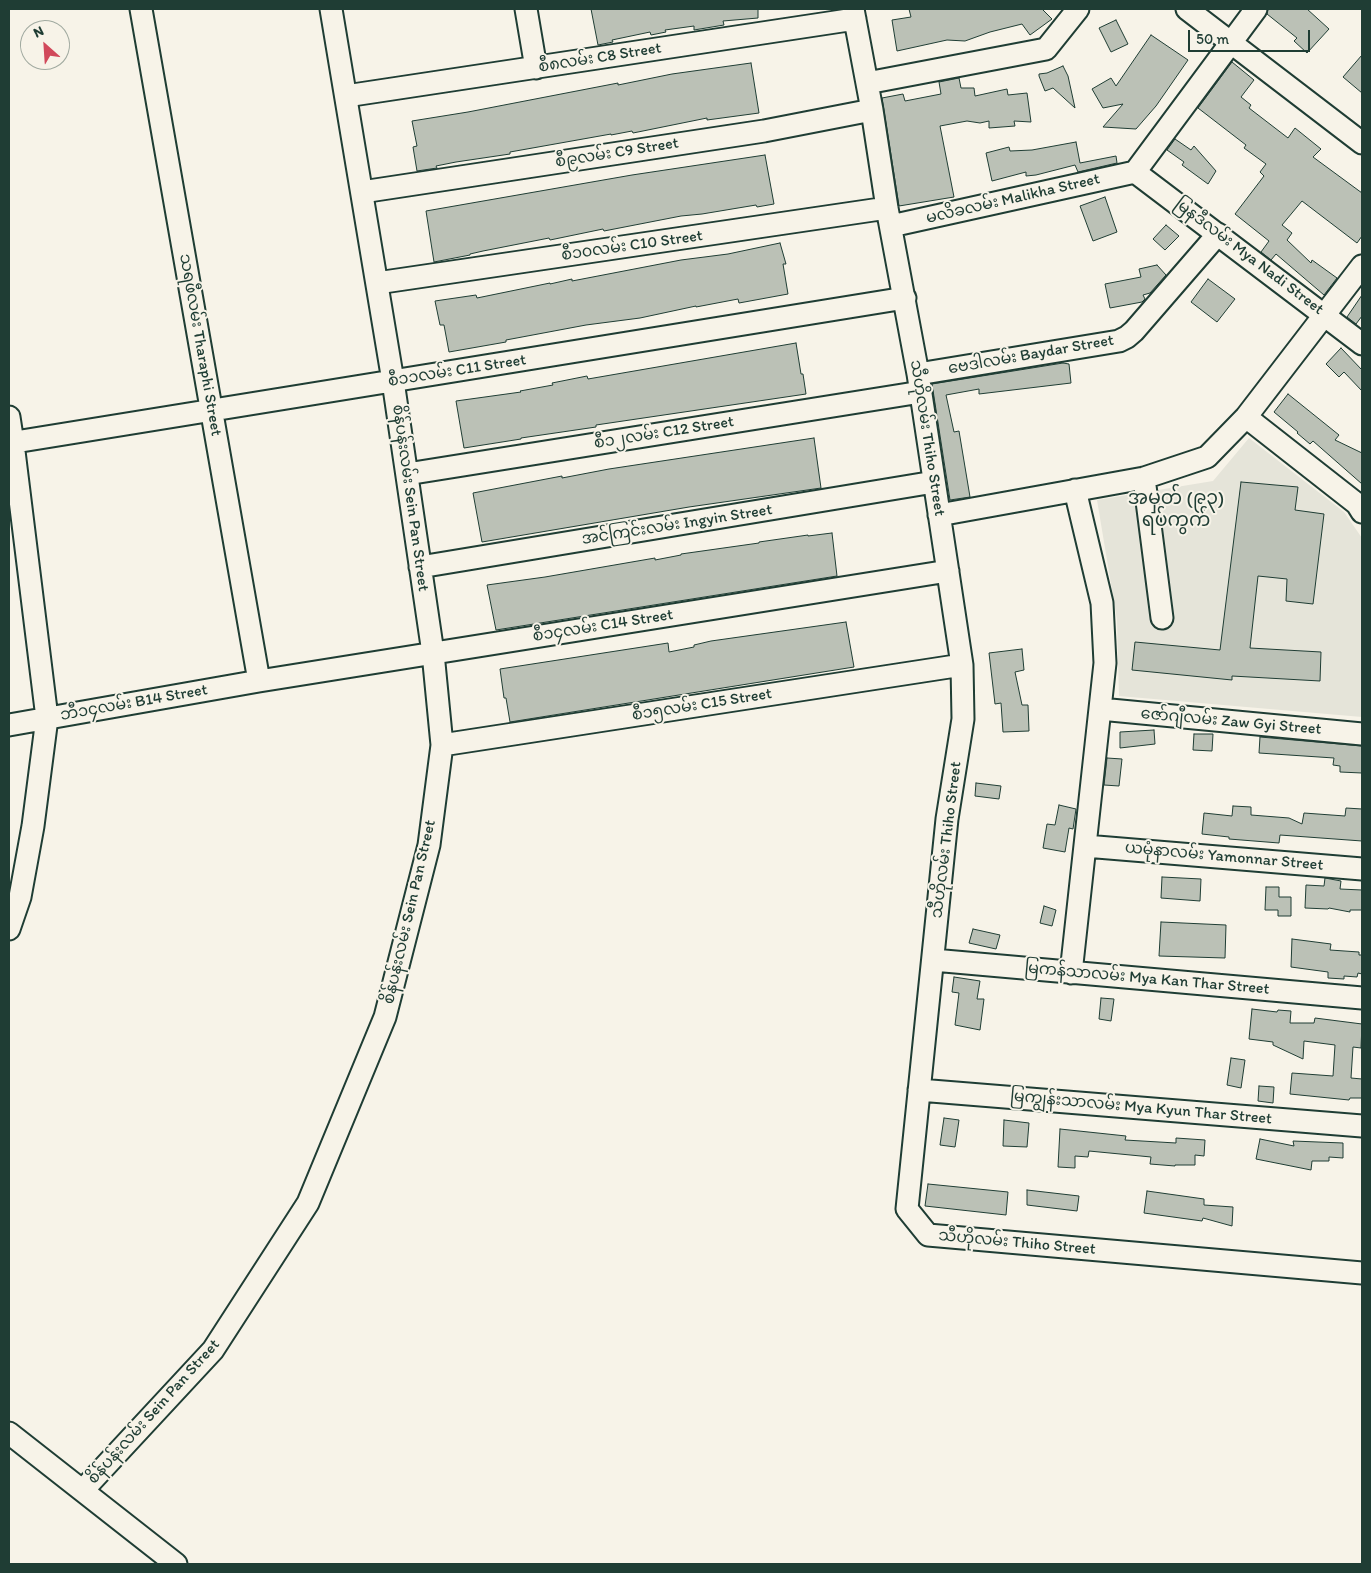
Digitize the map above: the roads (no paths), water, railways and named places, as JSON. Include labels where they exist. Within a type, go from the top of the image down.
[{"type":"street","name":"သရဖီလမ်း Tharaphi Street","points":[[141,9],[259,681]]},
{"type":"street","name":"စိန်ပန်းလမ်း Sein Pan Street","points":[[83,1490],[213,1350],[308,1202],[385,1017],[429,844],[442,745],[433,653],[393,381],[331,9]]},
{"type":"street","points":[[526,9],[536,68]]},
{"type":"street","points":[[867,83],[1046,49],[1078,9]]},
{"type":"street","points":[[1187,9],[1362,143]]},
{"type":"street","points":[[1135,172],[1256,9]]},
{"type":"street","name":"စီ၈လမ်း C8 Street","points":[[346,96],[536,68],[854,14]]},
{"type":"street","name":"သီဟိုလမ်း Thiho Street","points":[[854,14],[919,383],[962,665],[963,720],[947,819],[907,1209],[928,1235],[1362,1273]]},
{"type":"street","name":"စီ၉လမ်း C9 Street","points":[[362,192],[764,131],[872,110]]},
{"type":"street","name":"မလိခလမ်း Malikha Street","points":[[889,217],[1135,172]]},
{"type":"street","name":"မြနဒီလမ်း Mya Nadi Street","points":[[1135,172],[1325,314],[1362,344]]},
{"type":"street","name":"စီ၁၀လမ်း C10 Street","points":[[377,283],[889,217]]},
{"type":"street","name":"ဗေဒါလမ်း Baydar Street","points":[[919,383],[1119,341],[1134,331],[1218,234]]},
{"type":"street","points":[[939,515],[1144,478],[1207,457],[1246,417],[1362,266]]},
{"type":"street","name":"စီ၁၁လမ်း C11 Street","points":[[11,443],[904,298]]},
{"type":"street","name":"စီ၁၂လမ်း C12 Street","points":[[407,474],[919,383]]},
{"type":"street","points":[[1246,417],[1357,504],[1362,512]]},
{"type":"street","points":[[9,418],[47,718],[33,826],[20,897],[9,929]]},
{"type":"street","points":[[1144,478],[1162,618]]},
{"type":"street","name":"အင်ကြင်းလမ်း Ingyin Street","points":[[420,567],[934,482]]},
{"type":"street","points":[[1071,972],[1105,662],[1102,603],[1075,490]]},
{"type":"street","name":"စီ၁၄လမ်း C14 Street","points":[[259,681],[948,571]]},
{"type":"street","name":"စီ၁၅လမ်း C15 Street","points":[[442,745],[962,665]]},
{"type":"street","name":"ဘီ၁၄လမ်း B14 Street","points":[[9,725],[259,681]]},
{"type":"street","name":"ဇော်ဂျီလမ်း Zaw Gyi Street","points":[[1100,709],[1362,734]]},
{"type":"street","name":"ယမုံနာလမ်း Yamonnar Street","points":[[1085,846],[1362,869]]},
{"type":"street","name":"မြကန်သာလမ်း Mya Kan Thar Street","points":[[933,960],[1362,998]]},
{"type":"street","name":"မြကျွန်းသာလမ်း Mya Kyun Thar Street","points":[[919,1090],[1362,1126]]},
{"type":"street","points":[[9,1433],[176,1564]]},
{"type":"district","name":"အမှတ် (၉၃) ရပ်ကွက်","points":[[1176,510]]}]
